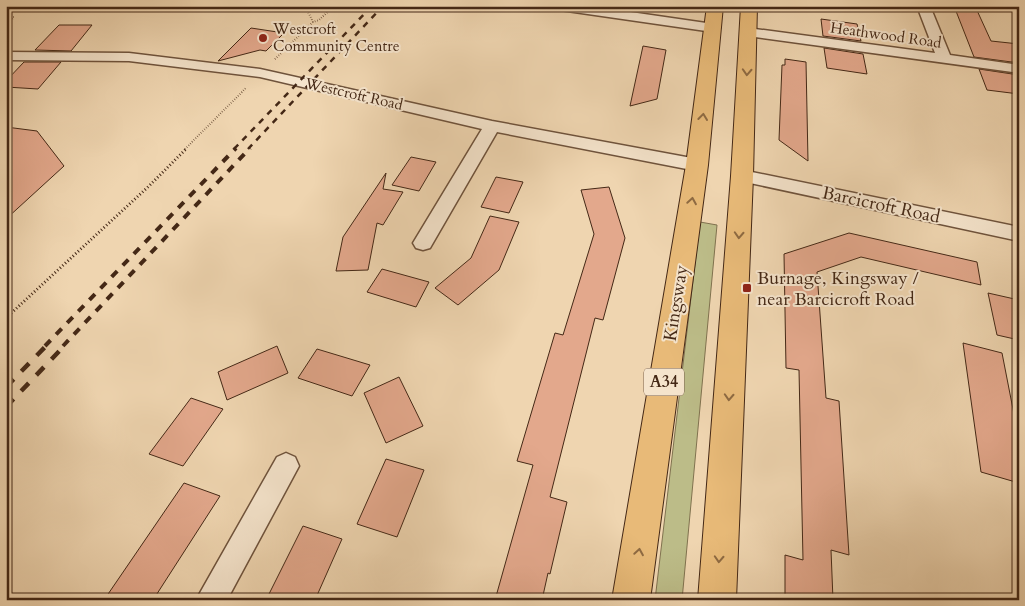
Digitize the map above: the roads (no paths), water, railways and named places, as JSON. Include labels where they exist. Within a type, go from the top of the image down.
[{"type":"highway","name":"Kingsway","points":[[632,600],[697,165],[716,6]]},
{"type":"highway","points":[[717,600],[742,176],[749,19]]},
{"type":"street","points":[[560,6],[713,28]]},
{"type":"street","points":[[923,6],[944,59]]},
{"type":"street","name":"Heathwood Road","points":[[749,19],[944,59],[1019,69]]},
{"type":"street","name":"Westcroft Road","points":[[6,56],[137,58],[260,73],[492,126],[697,165]]},
{"type":"street","points":[[423,243],[492,126]]},
{"type":"street","name":"Barcicroft Road","points":[[742,176],[1019,234]]},
{"type":"street","points":[[212,600],[286,466]]},
{"type":"railway","points":[[234,149],[372,6]]},
{"type":"railway","points":[[248,149],[383,6]]},
{"type":"railway","points":[[45,346],[236,148]]},
{"type":"railway","points":[[63,346],[250,148]]},
{"type":"railway","points":[[6,387],[47,345]]},
{"type":"railway","points":[[6,407],[65,345]]},
{"type":"place","name":"Westcroft Community Centre","points":[[263,38]]},
{"type":"place","name":"Burnage, Kingsway / near Barcicroft Road","points":[[747,288]]}]
